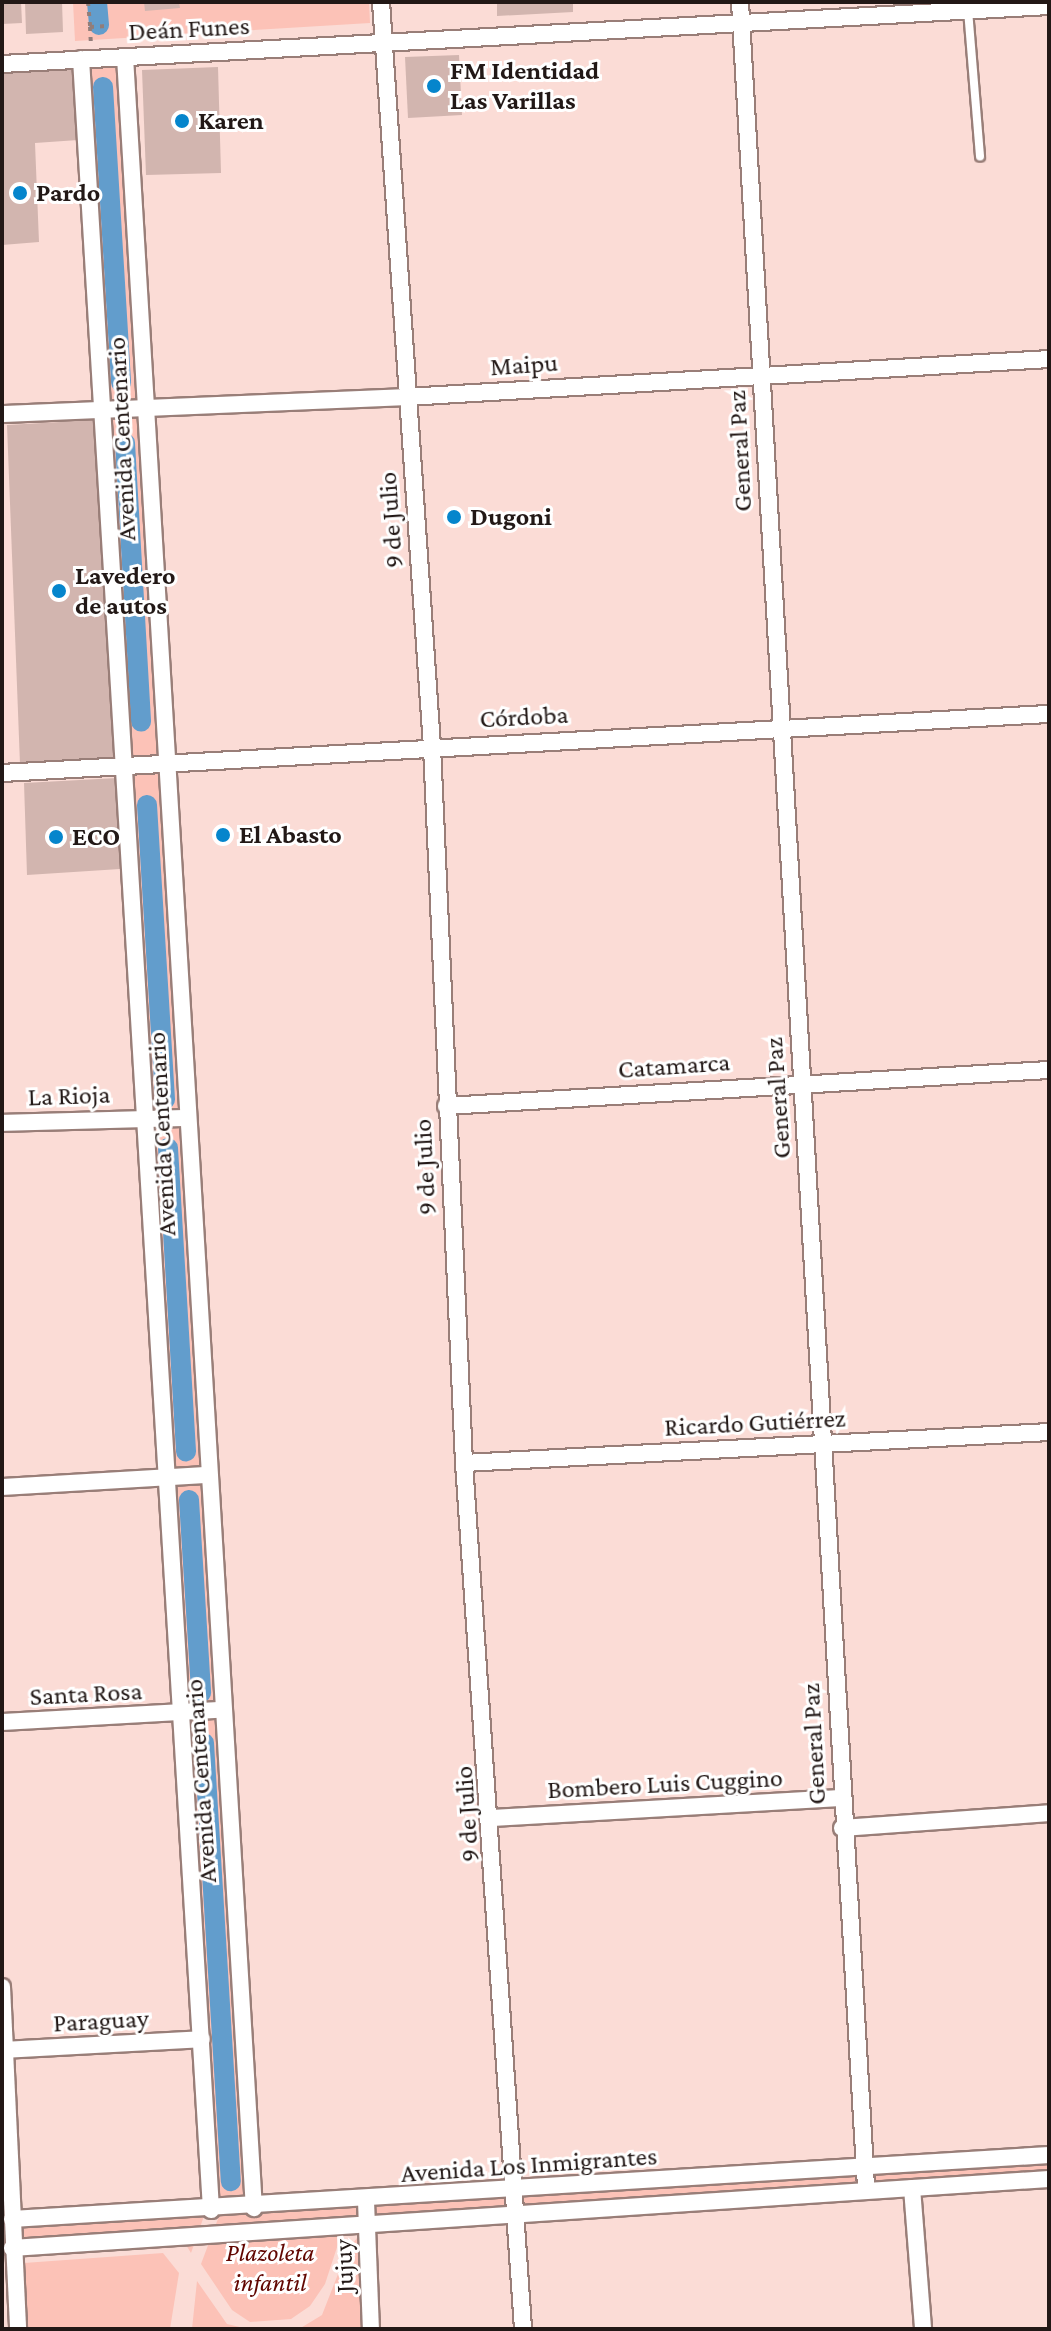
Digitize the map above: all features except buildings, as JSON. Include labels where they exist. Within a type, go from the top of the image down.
[{"type":"street","name":"9 de Julio","points":[[381,2],[432,747],[464,1463],[492,1818],[523,2329]]},
{"type":"street","name":"General Paz","points":[[740,2],[801,1081],[826,1443],[840,1798],[866,2190]]},
{"type":"street","name":"Deán Funes","points":[[2,64],[1049,6]]},
{"type":"street","name":"Avenida Centenario","points":[[125,57],[220,1710],[254,2208]]},
{"type":"street","name":"Avenida Centenario","points":[[81,59],[127,765],[211,2210]]},
{"type":"street","name":"Maipu","points":[[2,414],[144,405],[406,397],[759,373],[1049,359]]},
{"type":"street","name":"Córdoba","points":[[2,773],[781,726],[1049,714]]},
{"type":"street","name":"Catamarca","points":[[446,1106],[801,1081],[1049,1070]]},
{"type":"street","name":"La Rioja","points":[[2,1123],[185,1118]]},
{"type":"street","name":"Ricardo Gutiérrez","points":[[464,1463],[1049,1432]]},
{"type":"street","points":[[2,1487],[206,1475]]},
{"type":"street","name":"Santa Rosa","points":[[2,1722],[220,1710]]},
{"type":"street","name":"Bombero Luis Cuggino","points":[[492,1818],[840,1798]]},
{"type":"street","points":[[842,1828],[1049,1813]]},
{"type":"street","points":[[2,1987],[18,2329]]},
{"type":"street","name":"Paraguay","points":[[4,2050],[202,2039]]},
{"type":"street","name":"Avenida Los Inmigrantes","points":[[12,2219],[254,2208],[515,2188],[1049,2155]]},
{"type":"street","name":"Avenida Los Inmigrantes","points":[[12,2248],[367,2227],[516,2214],[1049,2179]]},
{"type":"street","points":[[912,2188],[923,2329]]},
{"type":"street","name":"Jujuy","points":[[366,2201],[371,2329]]},
{"type":"lane","points":[[967,10],[980,157]]},
{"type":"path","points":[[88,2],[90,27],[107,26]]},
{"type":"green space","points":[[73,2],[369,2],[370,23],[75,41]]},
{"type":"green space","points":[[120,64],[244,2206],[216,2205],[87,65]]},
{"type":"green space","points":[[1049,2161],[1049,2173],[871,2185],[871,2173]]},
{"type":"green space","points":[[858,2172],[860,2185],[520,2209],[521,2195]]},
{"type":"green space","points":[[508,2195],[509,2207],[373,2219],[372,2207]]},
{"type":"green space","name":"Plazoleta infantil","points":[[361,2207],[361,2221],[341,2235],[325,2284],[310,2306],[291,2319],[250,2322],[232,2310],[201,2264],[219,2216]]},
{"type":"green space","points":[[204,2216],[191,2253],[183,2240],[19,2242],[19,2226]]},
{"type":"green space","points":[[360,2234],[365,2329],[299,2329],[322,2315],[347,2251]]},
{"type":"green space","points":[[163,2253],[179,2273],[170,2329],[27,2329],[24,2263]]},
{"type":"green space","points":[[197,2281],[227,2324],[248,2329],[192,2329]]},
{"type":"waterway","points":[[97,2],[99,25]]},
{"type":"waterway","points":[[103,87],[121,382]]},
{"type":"waterway","points":[[125,443],[141,722]]},
{"type":"waterway","points":[[147,805],[165,1099]]},
{"type":"waterway","points":[[168,1148],[186,1451]]},
{"type":"waterway","points":[[189,1500],[201,1693]]},
{"type":"waterway","points":[[204,1743],[231,2181]]},
{"type":"place","name":"FM Identidad Las Varillas","points":[[434,86]]},
{"type":"place","name":"Karen","points":[[182,121]]},
{"type":"place","name":"Pardo","points":[[20,193]]},
{"type":"place","name":"Dugoni","points":[[454,517]]},
{"type":"place","name":"Lavedero de autos","points":[[59,591]]},
{"type":"place","name":"El Abasto","points":[[223,835]]},
{"type":"place","name":"ECO","points":[[56,837]]}]
